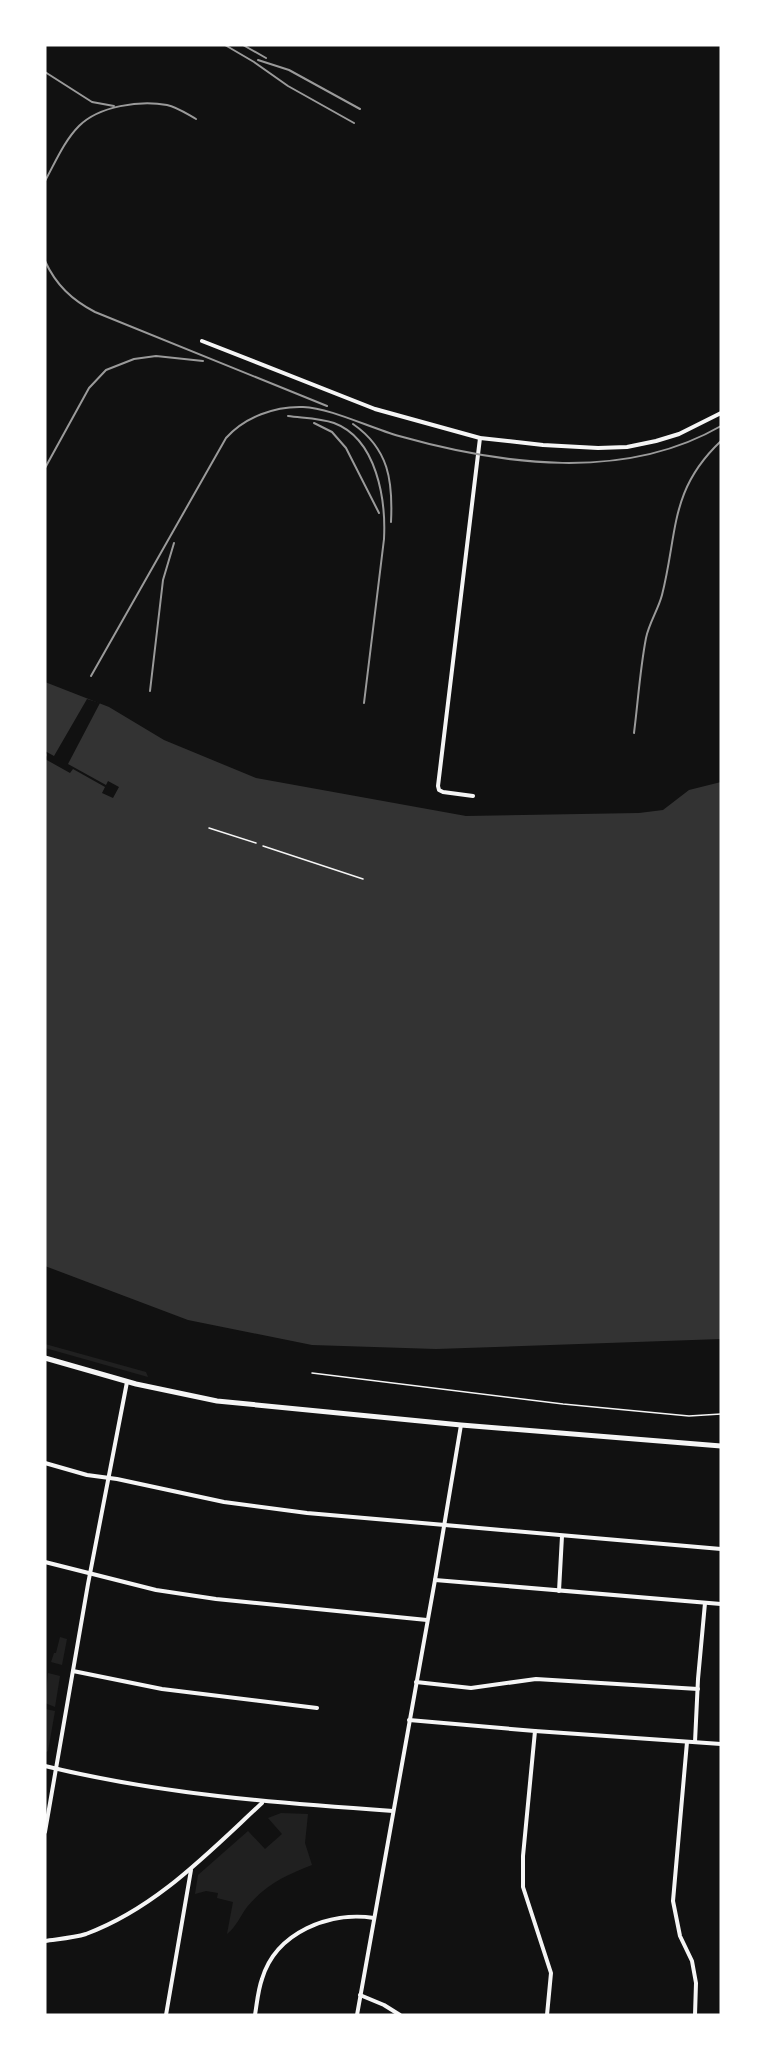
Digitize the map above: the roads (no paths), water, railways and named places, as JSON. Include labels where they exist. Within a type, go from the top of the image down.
[{"type":"main road","points":[[45,1358],[127,1382],[232,1403],[461,1425],[721,1446]]},
{"type":"street","points":[[202,341],[375,409],[480,438],[543,445],[627,447],[679,434],[721,413]]},
{"type":"street","points":[[473,796],[443,792],[438,786],[480,438]]},
{"type":"street","points":[[45,1832],[90,1575],[127,1382]]},
{"type":"street","points":[[357,2015],[461,1425]]},
{"type":"street","points":[[45,1463],[87,1475],[224,1502],[307,1513],[721,1549]]},
{"type":"street","points":[[559,1591],[562,1536]]},
{"type":"street","points":[[45,1562],[156,1590],[216,1599],[427,1620]]},
{"type":"street","points":[[435,1580],[721,1604]]},
{"type":"street","points":[[695,1742],[705,1603]]},
{"type":"street","points":[[73,1671],[202,1695],[317,1708]]},
{"type":"street","points":[[416,1682],[471,1688],[536,1679],[698,1689]]},
{"type":"street","points":[[409,1720],[721,1744]]},
{"type":"street","points":[[535,1731],[523,1856],[524,1887],[551,1973],[547,2015]]},
{"type":"street","points":[[687,1742],[673,1901],[680,1936],[692,1961],[696,1983],[695,2015]]},
{"type":"street","points":[[45,1766],[101,1779],[262,1802],[393,1811]]},
{"type":"street","points":[[45,1941],[84,1935],[138,1909],[190,1870],[262,1802]]},
{"type":"street","points":[[166,2015],[190,1870]]},
{"type":"street","points":[[255,2015],[262,1978],[273,1958],[289,1940],[306,1928],[324,1920],[352,1916],[374,1918]]},
{"type":"street","points":[[360,1995],[400,2015]]},
{"type":"lane","points":[[312,1373],[575,1405],[690,1416],[721,1414]]},
{"type":"railway","points":[[225,45],[288,86],[354,123]]},
{"type":"railway","points":[[243,45],[266,58]]},
{"type":"railway","points":[[258,60],[289,70],[360,109]]},
{"type":"railway","points":[[45,72],[92,102],[114,106]]},
{"type":"railway","points":[[45,181],[60,152],[79,126],[87,119],[109,109],[145,103],[167,105],[196,119]]},
{"type":"railway","points":[[45,261],[54,277],[66,291],[95,312],[327,406]]},
{"type":"railway","points":[[45,468],[89,388],[106,370],[134,359],[156,356],[203,361]]},
{"type":"railway","points":[[91,676],[226,438],[242,424],[261,414],[282,408],[314,408],[399,436],[438,446],[479,455],[562,463],[604,461],[644,455],[684,444],[721,426]]},
{"type":"railway","points":[[288,416],[329,421],[349,431],[360,442],[376,472],[383,507],[384,539],[364,703]]},
{"type":"railway","points":[[314,423],[332,432],[346,448],[379,513]]},
{"type":"railway","points":[[353,424],[374,444],[386,467],[391,493],[391,522]]},
{"type":"railway","points":[[634,733],[646,638],[662,595],[678,513],[692,477],[704,459],[721,441]]},
{"type":"railway","points":[[150,691],[163,580],[174,543]]}]
